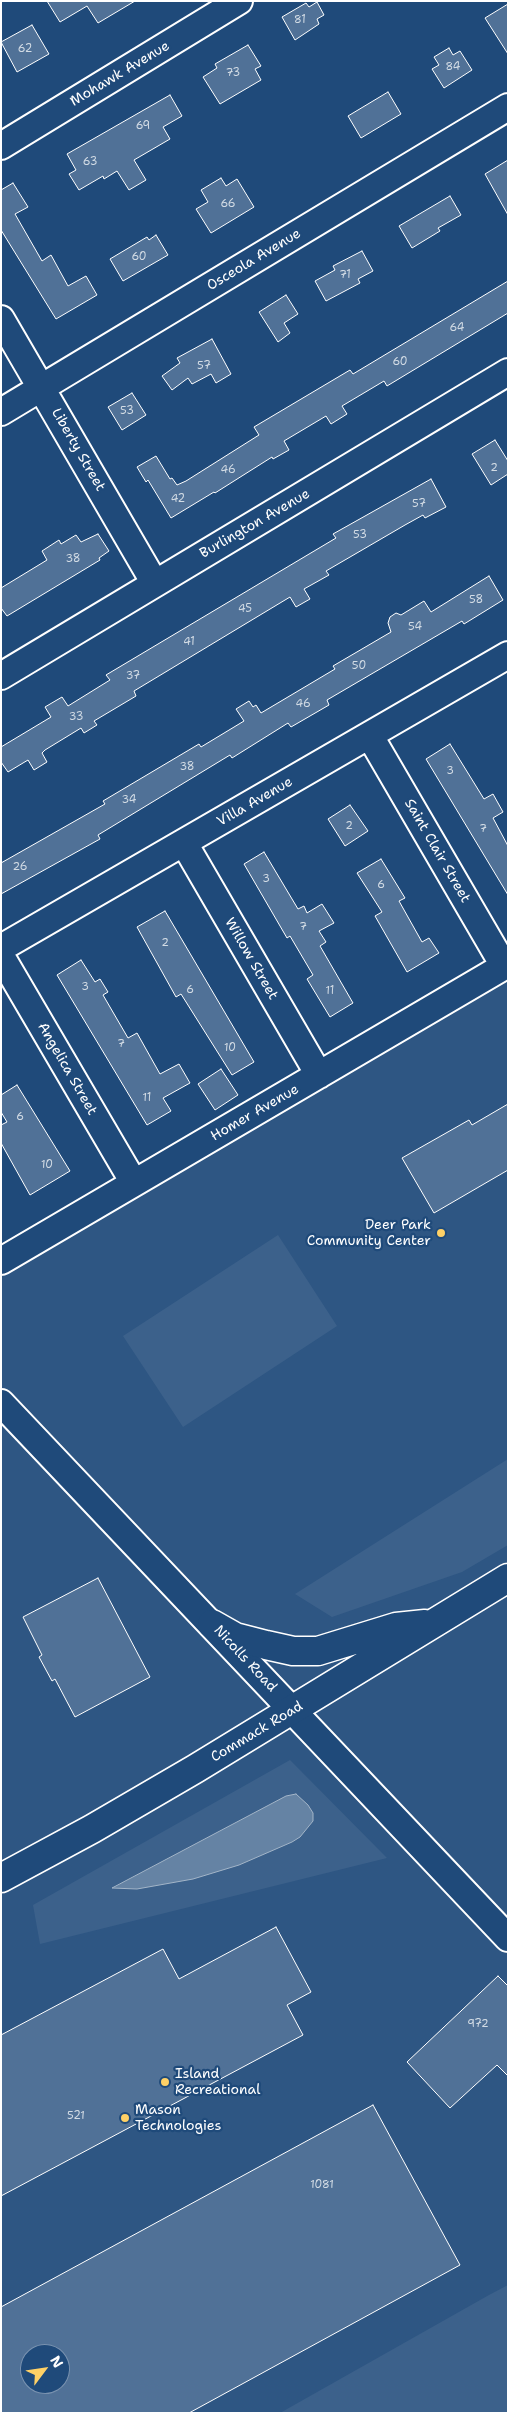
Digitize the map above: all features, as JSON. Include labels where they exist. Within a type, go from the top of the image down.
[{"type":"main road","name":"Commack Road","points":[[1,1878],[101,1824],[294,1710],[508,1578]]},
{"type":"main road","points":[[212,1624],[235,1637],[258,1643],[293,1651],[318,1651],[396,1627],[434,1623]]},
{"type":"street","name":"Mohawk Avenue","points":[[1,146],[239,1]]},
{"type":"street","name":"Osceola Avenue","points":[[1,412],[508,107]]},
{"type":"street","name":"Liberty Street","points":[[1,319],[154,582]]},
{"type":"street","name":"Burlington Avenue","points":[[1,676],[154,582],[339,475],[508,372]]},
{"type":"street","name":"Villa Avenue","points":[[1,948],[508,655]]},
{"type":"street","name":"Saint Clair Street","points":[[370,736],[506,965]]},
{"type":"street","name":"Willow Street","points":[[184,843],[318,1075]]},
{"type":"street","name":"Angelica Street","points":[[1,956],[134,1183]]},
{"type":"street","name":"Homer Avenue","points":[[1,1261],[506,965]]},
{"type":"street","name":"Nicolls Road","points":[[1,1403],[294,1710],[508,1938]]},
{"type":"shaded area","points":[[508,963],[508,2287],[282,2413],[1,2413],[1,1261]]},
{"type":"shaded area","points":[[278,1235],[337,1326],[183,1427],[123,1336]]},
{"type":"shaded area","points":[[508,1459],[508,1545],[462,1572],[332,1617],[295,1594]]},
{"type":"shaded area","points":[[290,1760],[387,1858],[40,1944],[33,1905]],"holes":[[[286,1796],[292,1842],[267,1852],[113,1887]]]},
{"type":"shaded area","points":[[296,1794],[308,1805],[313,1813],[313,1821],[300,1837],[292,1842],[239,1865],[193,1879],[137,1889],[112,1888],[286,1796]]},
{"type":"shaded area","points":[[508,2285],[508,2413],[280,2413],[489,2295]]},
{"type":"building","points":[[47,1],[135,1],[98,23],[87,6],[60,22]]},
{"type":"building","points":[[317,2],[324,15],[317,19],[319,24],[295,40],[282,17],[306,3],[309,7]]},
{"type":"building","points":[[508,4],[508,54],[485,18]]},
{"type":"building","points":[[32,25],[49,54],[17,72],[1,42]]},
{"type":"building","points":[[248,45],[261,66],[255,69],[261,80],[220,104],[203,77],[217,68],[215,64]]},
{"type":"building","points":[[449,48],[453,55],[460,51],[472,70],[444,88],[432,69],[439,65],[434,57]]},
{"type":"building","points":[[388,92],[401,114],[361,138],[348,116]]},
{"type":"building","points":[[170,95],[182,116],[163,127],[170,139],[134,160],[146,180],[129,190],[117,171],[104,179],[103,176],[79,190],[69,174],[76,170],[67,154]]},
{"type":"building","points":[[508,160],[508,215],[485,174]]},
{"type":"building","points":[[221,178],[226,186],[237,179],[254,207],[211,233],[196,209],[208,202],[201,190]]},
{"type":"building","points":[[13,183],[28,207],[15,214],[42,261],[51,255],[68,286],[86,276],[97,295],[56,319],[1,230],[1,190]]},
{"type":"building","points":[[450,196],[461,215],[438,228],[440,231],[412,248],[399,226]]},
{"type":"building","points":[[156,235],[168,255],[123,281],[110,259],[147,237],[149,240]]},
{"type":"building","points":[[362,251],[373,271],[358,279],[360,283],[326,301],[315,281],[335,270],[333,266]]},
{"type":"building","points":[[508,281],[508,313],[387,386],[384,381],[342,406],[347,414],[331,424],[326,416],[284,441],[289,450],[273,459],[272,457],[171,518],[148,480],[146,482],[137,467],[156,456],[170,479],[172,478],[177,485],[186,481],[259,435],[254,427],[350,370],[353,374]]},
{"type":"building","points":[[286,295],[298,314],[284,323],[290,333],[278,342],[259,312]]},
{"type":"building","points":[[212,339],[231,374],[216,383],[211,374],[192,384],[188,378],[172,390],[162,376],[180,363],[177,358]]},
{"type":"building","points":[[132,393],[146,415],[122,430],[108,407]]},
{"type":"building","points":[[495,440],[508,461],[508,474],[491,485],[472,454]]},
{"type":"building","points":[[431,479],[446,507],[425,518],[423,515],[326,571],[329,575],[304,589],[310,599],[296,607],[290,597],[134,691],[136,696],[94,721],[97,725],[84,733],[81,728],[45,750],[42,753],[47,762],[34,770],[28,760],[8,772],[1,762],[1,747],[51,717],[45,707],[62,697],[68,706],[110,680],[106,675],[336,538],[333,534]]},
{"type":"building","points":[[98,534],[109,551],[99,558],[100,560],[7,616],[1,608],[1,588],[47,560],[42,551],[59,540],[61,544],[76,535],[81,542]]},
{"type":"building","points":[[489,576],[503,600],[464,624],[462,621],[327,700],[329,705],[291,727],[288,723],[232,758],[230,755],[98,835],[100,839],[1,894],[1,863],[105,804],[103,801],[199,744],[201,747],[244,721],[236,709],[249,701],[253,707],[256,705],[261,713],[335,669],[333,666],[391,632],[388,623],[390,617],[396,613],[401,615],[424,601],[431,612]]},
{"type":"building","points":[[450,744],[484,799],[493,794],[503,812],[493,818],[508,846],[508,895],[426,759]]},
{"type":"building","points":[[350,805],[368,831],[345,846],[328,819]]},
{"type":"building","points":[[264,852],[298,909],[304,906],[307,913],[322,904],[334,923],[319,931],[326,942],[320,946],[353,1003],[330,1017],[307,979],[313,975],[290,936],[287,938],[244,864]]},
{"type":"building","points":[[381,859],[405,898],[399,901],[422,942],[429,938],[439,953],[407,972],[375,916],[382,912],[357,873]]},
{"type":"building","points":[[165,911],[254,1062],[232,1075],[181,994],[176,997],[137,927]]},
{"type":"building","points":[[81,960],[95,982],[100,979],[108,992],[103,995],[128,1038],[137,1033],[160,1074],[179,1064],[190,1083],[163,1098],[171,1111],[147,1125],[57,975]]},
{"type":"building","points":[[221,1069],[238,1095],[215,1110],[198,1084]]},
{"type":"building","points":[[17,1085],[70,1171],[30,1195],[1,1143],[1,1125],[7,1122],[1,1112],[1,1095]]},
{"type":"building","points":[[508,1104],[508,1170],[434,1213],[402,1158],[469,1120],[472,1125]]},
{"type":"building","points":[[98,1578],[150,1677],[75,1717],[55,1679],[52,1681],[39,1657],[42,1655],[23,1617]]},
{"type":"building","points":[[276,1927],[311,1992],[287,2005],[303,2035],[1,2196],[1,2035],[163,1949],[179,1979]]},
{"type":"building","points":[[498,1976],[508,1986],[508,2076],[497,2065],[450,2108],[407,2062]]},
{"type":"building","points":[[373,2105],[460,2265],[189,2413],[1,2413],[1,2307]]},
{"type":"place","name":"Deer Park Community Center","points":[[441,1233]]},
{"type":"place","name":"Island Recreational","points":[[165,2082]]},
{"type":"place","name":"Mason Technologies","points":[[125,2118]]}]
